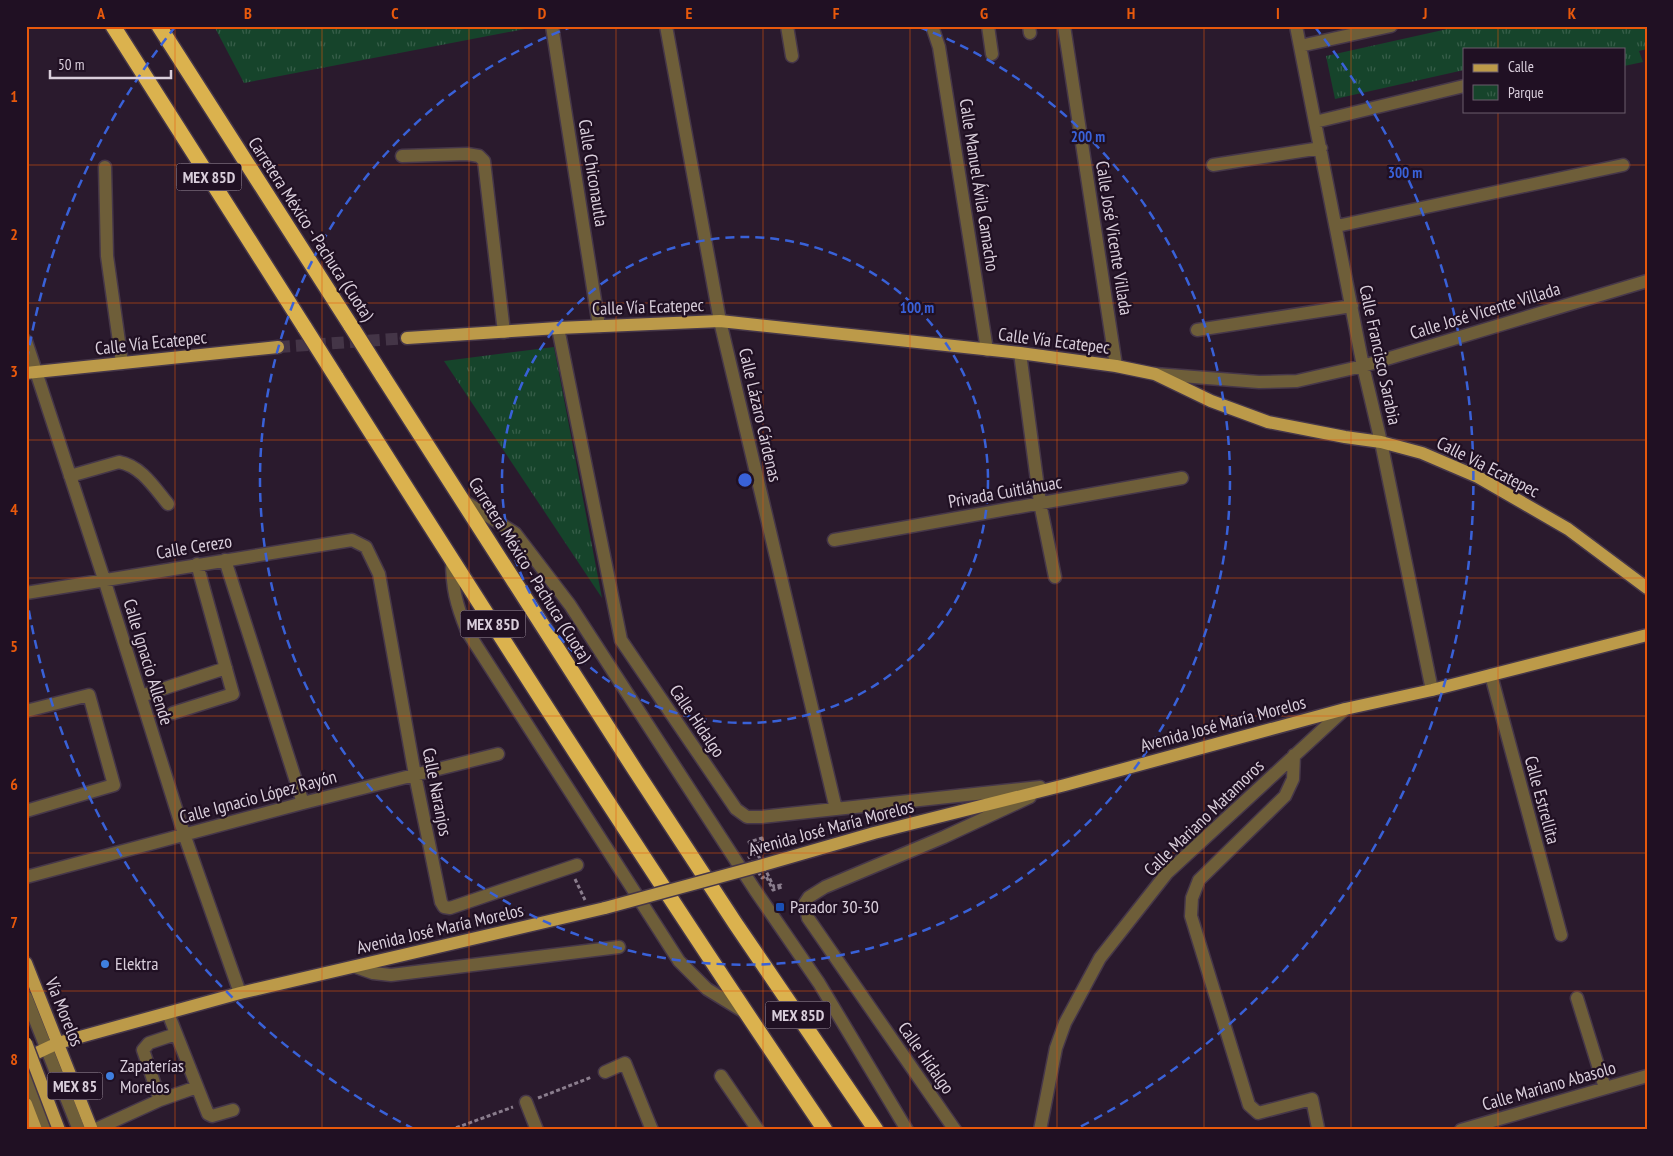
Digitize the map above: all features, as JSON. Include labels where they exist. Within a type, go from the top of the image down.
[{"type":"highway","name":"MEX 85D","points":[[113,26],[596,785],[825,1130]]},
{"type":"highway","name":"Carretera México - Pachuca (Cuota)","points":[[159,26],[635,770],[720,900],[876,1130]]},
{"type":"main road","name":"Calle Vía Ecatepec","points":[[407,338],[558,328],[720,321],[1020,353],[1116,366],[1155,374],[1212,401],[1268,422],[1381,442],[1422,453],[1478,476],[1568,529],[1647,588]]},
{"type":"main road","name":"Calle Vía Ecatepec","points":[[31,372],[278,347]]},
{"type":"main road","name":"Avenida José María Morelos","points":[[26,1058],[52,1045],[240,993],[764,870],[874,833],[1047,790],[1345,709],[1432,690],[1647,635]]},
{"type":"main road","name":"Vía Morelos","points":[[26,963],[52,1045],[93,1130]]},
{"type":"main road","points":[[26,1043],[60,1130]]},
{"type":"main road","name":"MEX 85","points":[[26,1104],[36,1130]]},
{"type":"street","name":"Calle Chiconautla","points":[[552,26],[599,326]]},
{"type":"street","name":"Calle Lázaro Cárdenas","points":[[666,26],[720,321],[836,809]]},
{"type":"street","points":[[787,26],[792,56]]},
{"type":"street","name":"Calle Manuel Ávila Camacho","points":[[932,26],[939,47],[987,350]]},
{"type":"street","points":[[988,26],[992,54]]},
{"type":"street","name":"Calle José Vicente Villada","points":[[1064,26],[1116,366]]},
{"type":"street","name":"Calle Francisco Sarabia","points":[[1296,26],[1337,226],[1363,366],[1381,442],[1432,690]]},
{"type":"street","points":[[1300,46],[1391,26]]},
{"type":"street","points":[[1315,122],[1463,86]]},
{"type":"street","points":[[1213,165],[1321,148]]},
{"type":"street","points":[[402,156],[468,154],[479,156],[484,161],[504,332]]},
{"type":"street","points":[[1337,226],[1623,165]]},
{"type":"street","points":[[105,167],[106,256],[122,363]]},
{"type":"street","name":"Calle José Vicente Villada","points":[[1155,374],[1259,382],[1297,381],[1363,366],[1647,281]]},
{"type":"street","points":[[1197,330],[1352,306]]},
{"type":"street","name":"Calle Hidalgo","points":[[558,328],[621,640],[736,809],[747,817],[761,818],[1065,785]]},
{"type":"street","name":"Calle Ignacio Allende","points":[[26,340],[31,372],[70,476],[184,834],[240,993]]},
{"type":"street","points":[[1020,353],[1040,503],[1055,577]]},
{"type":"street","points":[[70,476],[119,462],[139,470],[168,504]]},
{"type":"street","name":"Privada Cuitláhuac","points":[[834,540],[1182,478]]},
{"type":"street","points":[[464,501],[515,533],[570,605],[755,890],[818,983],[907,1130]]},
{"type":"street","name":"Calle Cerezo","points":[[26,593],[352,540],[366,547]]},
{"type":"street","name":"Calle Naranjos","points":[[366,547],[379,574],[415,775],[441,902],[444,907],[450,908],[573,866]]},
{"type":"street","points":[[452,559],[452,584],[457,606],[467,631],[679,961],[706,989],[747,1014]]},
{"type":"street","points":[[225,560],[303,803]]},
{"type":"street","points":[[173,713],[233,694],[197,564]]},
{"type":"street","points":[[141,696],[226,668]]},
{"type":"street","name":"Calle Estrellita","points":[[1490,675],[1560,935]]},
{"type":"street","points":[[26,711],[89,695],[114,785],[26,811]]},
{"type":"street","name":"Calle Mariano Matamoros","points":[[1040,1130],[1056,1048],[1065,1023],[1100,958],[1167,873],[1345,709]]},
{"type":"street","name":"Calle Ignacio López Rayón","points":[[26,877],[184,834],[498,754]]},
{"type":"street","points":[[1294,755],[1293,779],[1285,796],[1199,880],[1192,898],[1191,916],[1249,1105],[1258,1113],[1312,1099],[1318,1128]]},
{"type":"street","name":"Calle Hidalgo","points":[[955,1130],[808,918],[805,903],[809,897],[825,887],[944,837],[1047,790]]},
{"type":"street","points":[[356,967],[373,973],[391,975],[619,946]]},
{"type":"street","points":[[26,997],[52,1045],[79,1130]]},
{"type":"street","points":[[1577,998],[1605,1088]]},
{"type":"street","points":[[168,1013],[206,1111],[210,1115],[233,1110]]},
{"type":"street","points":[[160,1100],[143,1050],[149,1043],[176,1034]]},
{"type":"street","points":[[605,1072],[625,1063],[652,1130]]},
{"type":"street","points":[[721,1076],[758,1130]]},
{"type":"street","name":"Calle Mariano Abasolo","points":[[1461,1130],[1647,1076]]},
{"type":"street","points":[[26,1077],[46,1130]]},
{"type":"street","points":[[93,1130],[160,1100],[197,1087]]},
{"type":"street","points":[[526,1102],[537,1130]]},
{"type":"path","points":[[754,845],[763,842],[762,838],[750,842],[755,854]]},
{"type":"path","points":[[573,866],[591,912]]},
{"type":"path","points":[[764,870],[773,890],[782,887],[781,884],[774,887]]},
{"type":"green space","points":[[214,26],[535,26],[535,27],[244,83]]},
{"type":"green space","points":[[1461,26],[1647,26],[1647,49],[1639,51],[1643,62],[1626,66],[1626,48],[1463,48],[1463,70],[1335,99],[1326,56]]},
{"type":"green space","points":[[554,347],[602,598],[444,361]]},
{"type":"tunnel","points":[[278,347],[407,338]]},
{"type":"place","name":"Parador 30-30","points":[[780,907]]},
{"type":"place","name":"Elektra","points":[[105,964]]},
{"type":"place","name":"Zapaterías Morelos","points":[[110,1076]]}]
